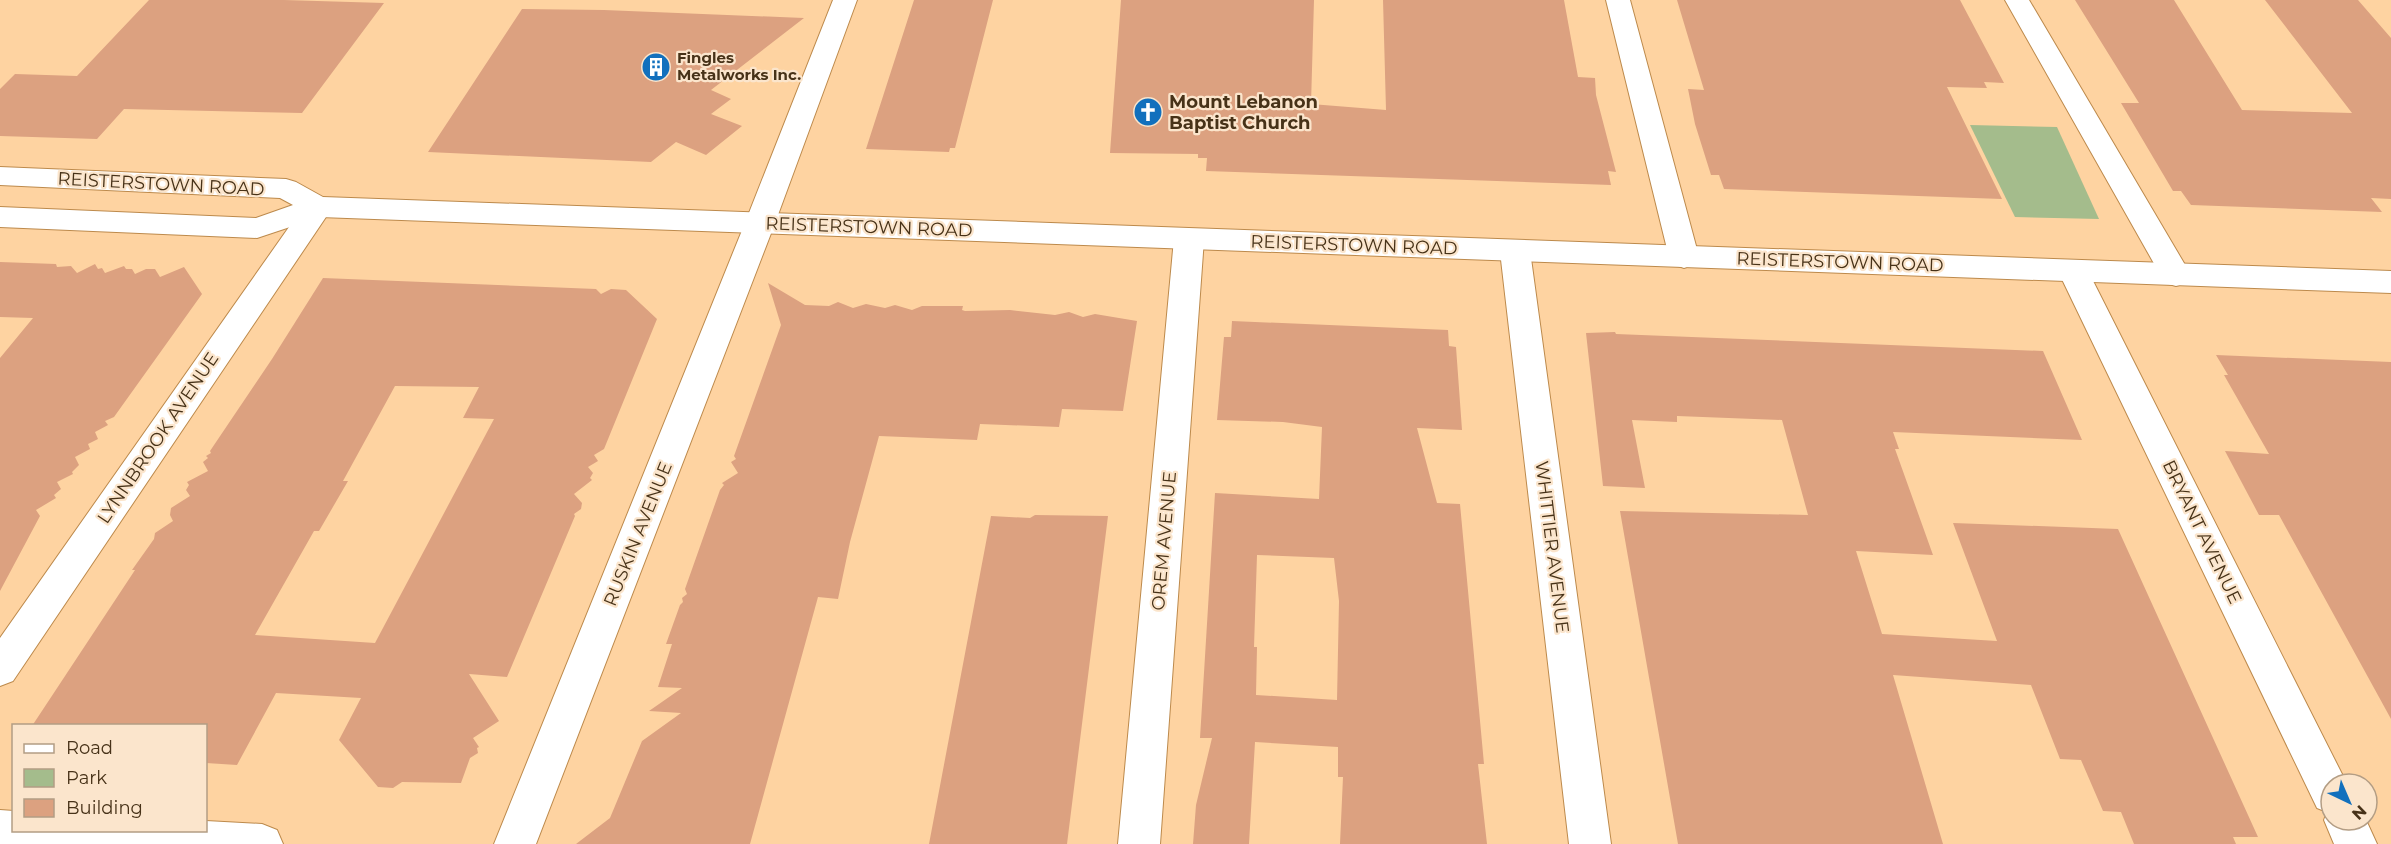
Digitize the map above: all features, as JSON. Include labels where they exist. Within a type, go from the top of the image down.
[{"type":"street","name":"RUSKIN AVENUE","points":[[515,844],[760,223],[845,0]]},
{"type":"street","points":[[1618,0],[1684,257]]},
{"type":"street","points":[[2017,0],[2176,275]]},
{"type":"street","name":"REISTERSTOWN ROAD","points":[[0,176],[286,189],[318,207]]},
{"type":"street","name":"REISTERSTOWN ROAD","points":[[0,217],[257,228],[318,207],[2391,282]]},
{"type":"street","name":"LYNNBROOK AVENUE","points":[[0,669],[318,207]]},
{"type":"street","name":"OREM AVENUE","points":[[1139,844],[1189,239]]},
{"type":"street","name":"WHITTIER AVENUE","points":[[1515,251],[1590,844]]},
{"type":"street","name":"BRYANT AVENUE","points":[[2073,271],[2320,772]]},
{"type":"street","points":[[37,832],[262,844]]},
{"type":"green space","points":[[1970,125],[2057,127],[2099,219],[2015,217]]},
{"type":"building","points":[[149,0],[384,3],[302,113],[124,109],[97,139],[0,136],[0,89],[15,74],[77,76]]},
{"type":"building","points":[[914,0],[993,0],[955,148],[950,148],[949,152],[866,149]]},
{"type":"building","points":[[1121,0],[1314,0],[1311,104],[1386,110],[1383,0],[1564,0],[1578,77],[1595,78],[1596,95],[1616,172],[1608,171],[1611,185],[1206,171],[1207,158],[1198,158],[1198,154],[1110,153]]},
{"type":"building","points":[[1677,0],[1960,0],[2004,83],[1984,82],[1987,88],[1947,87],[2002,199],[1724,189],[1719,175],[1711,175],[1695,124],[1688,89],[1704,90]]},
{"type":"building","points":[[2075,0],[2174,0],[2242,110],[2352,113],[2265,0],[2358,0],[2391,38],[2391,199],[2371,198],[2382,212],[2191,205],[2181,191],[2173,191],[2121,103],[2139,103]]},
{"type":"building","points":[[522,9],[804,18],[711,90],[731,99],[711,114],[742,126],[706,155],[676,142],[651,162],[428,152]]},
{"type":"building","points":[[0,262],[71,266],[77,273],[95,264],[105,273],[124,266],[126,269],[132,269],[135,274],[146,269],[155,269],[160,277],[184,267],[202,294],[114,417],[105,421],[108,425],[95,432],[98,439],[88,444],[90,449],[75,457],[79,465],[72,472],[73,474],[57,482],[61,489],[54,495],[56,498],[36,510],[40,516],[0,591],[0,358],[33,318],[0,317]]},
{"type":"building","points":[[323,278],[596,289],[601,294],[611,289],[626,290],[657,319],[604,449],[594,455],[598,461],[588,467],[593,473],[590,478],[592,480],[574,494],[582,503],[581,509],[574,514],[507,677],[469,674],[499,721],[473,738],[479,747],[477,748],[478,753],[470,758],[461,783],[402,782],[393,788],[378,787],[339,740],[361,698],[276,693],[237,765],[207,763],[207,724],[33,724],[135,570],[132,570],[154,539],[155,533],[173,521],[170,515],[171,508],[190,496],[186,490],[189,485],[187,482],[208,471],[203,462],[208,458],[206,456],[211,453],[210,451]],"holes":[[[395,386],[479,387],[463,418],[494,419],[375,643],[255,635],[314,531],[319,531],[348,481],[343,481]]]},
{"type":"building","points":[[768,283],[805,305],[829,306],[838,302],[853,308],[866,304],[885,308],[895,305],[912,310],[922,306],[963,306],[962,310],[965,311],[1010,310],[1055,315],[1069,312],[1083,317],[1095,314],[1137,321],[1123,411],[1062,409],[1059,427],[980,424],[977,440],[879,436],[850,542],[838,599],[818,597],[750,844],[576,844],[610,818],[642,741],[681,713],[649,711],[682,688],[658,687],[672,644],[666,644],[683,602],[682,598],[687,594],[685,589],[720,490],[724,485],[722,483],[738,473],[731,462],[736,459],[734,456],[781,325]]},
{"type":"building","points":[[1232,321],[1448,330],[1449,346],[1456,347],[1462,430],[1417,428],[1437,503],[1460,504],[1484,764],[1478,764],[1487,844],[1340,844],[1343,777],[1338,777],[1338,747],[1255,742],[1249,844],[1193,844],[1196,805],[1212,738],[1200,738],[1215,493],[1319,499],[1322,427],[1283,422],[1217,420],[1224,337],[1231,337]],"holes":[[[1257,555],[1334,558],[1339,601],[1337,700],[1256,695],[1257,647],[1254,647]]]},
{"type":"building","points":[[1615,332],[1616,334],[2043,351],[2082,440],[1893,432],[1899,449],[1895,449],[1933,555],[1856,551],[1882,634],[1997,641],[1953,523],[2118,529],[2258,837],[2233,837],[2236,844],[2134,844],[2121,812],[2103,811],[2081,760],[2060,759],[2031,685],[1893,675],[1943,844],[1678,844],[1620,511],[1808,515],[1782,420],[1677,416],[1677,422],[1632,420],[1645,488],[1603,486],[1586,333]]},
{"type":"building","points":[[2216,355],[2391,362],[2391,719],[2279,515],[2259,515],[2225,451],[2269,454],[2224,375],[2228,375]]},
{"type":"building","points":[[1035,515],[1108,516],[1067,844],[929,844],[991,516],[1030,518]]},
{"type":"place","name":"Fingles Metalworks Inc.","points":[[656,67]]},
{"type":"place","name":"Mount Lebanon Baptist Church","points":[[1148,112]]}]
